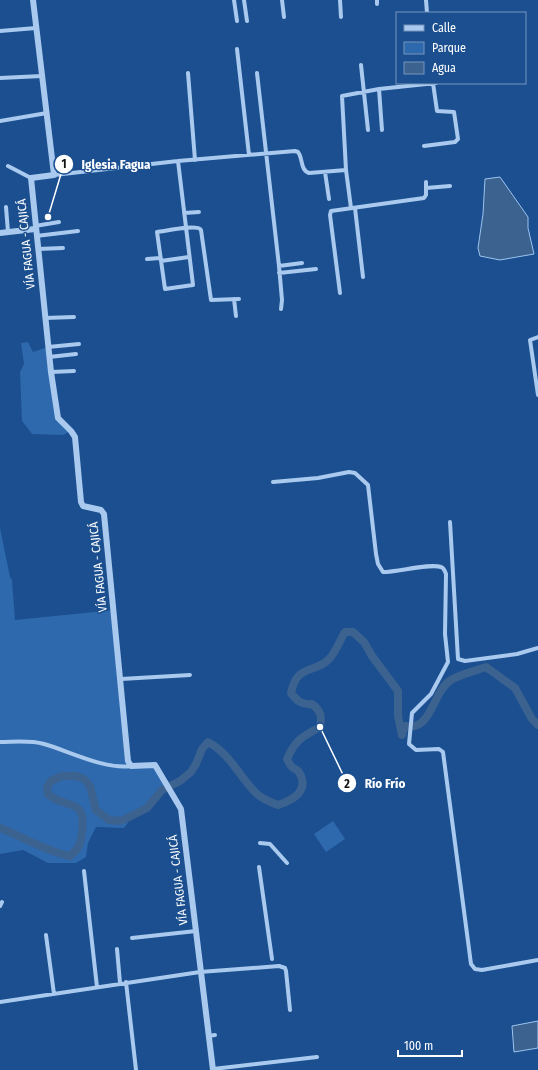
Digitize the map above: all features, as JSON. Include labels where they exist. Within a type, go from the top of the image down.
[{"type":"street","points":[[34,0],[54,176]]},
{"type":"street","points":[[234,0],[237,21]]},
{"type":"street","points":[[244,0],[247,21]]},
{"type":"street","points":[[282,0],[284,17]]},
{"type":"street","points":[[340,0],[341,17]]},
{"type":"street","points":[[426,0],[427,12]]},
{"type":"street","points":[[0,31],[36,28]]},
{"type":"street","points":[[237,49],[249,155]]},
{"type":"street","points":[[361,65],[368,130]]},
{"type":"street","points":[[188,72],[195,160]]},
{"type":"street","points":[[257,73],[265,154],[279,266],[282,300],[281,309]]},
{"type":"street","points":[[0,78],[42,76]]},
{"type":"street","points":[[363,277],[346,170],[340,101],[344,95],[378,89],[424,84]]},
{"type":"street","points":[[424,146],[455,142],[458,139],[454,112],[437,110],[433,84]]},
{"type":"street","points":[[378,89],[382,130]]},
{"type":"street","points":[[0,121],[47,114]]},
{"type":"street","points":[[8,166],[30,178],[178,161],[298,152],[301,155],[305,172],[346,170]]},
{"type":"street","points":[[178,161],[185,228],[192,285],[165,289],[157,232],[185,228],[196,227],[201,230],[211,300],[239,299]]},
{"type":"street","points":[[325,172],[329,198]]},
{"type":"street","name":"VÍA FAGUA - CAJICÁ","points":[[30,178],[49,356],[58,418],[75,437],[81,502],[83,506],[101,510],[104,514],[128,761],[131,766],[155,765],[173,793],[181,809],[200,972],[212,1035],[213,1070]]},
{"type":"street","points":[[340,293],[330,215],[331,211],[334,209],[353,208],[424,198],[426,195],[426,182]]},
{"type":"street","points":[[426,188],[450,186]]},
{"type":"street","points":[[6,207],[8,232]]},
{"type":"street","points":[[184,213],[199,212]]},
{"type":"street","points":[[0,233],[59,222]]},
{"type":"street","points":[[36,236],[78,231]]},
{"type":"street","points":[[38,249],[63,248]]},
{"type":"street","points":[[148,259],[189,257]]},
{"type":"street","points":[[279,266],[302,263]]},
{"type":"street","points":[[279,273],[316,268]]},
{"type":"street","points":[[234,299],[236,316]]},
{"type":"street","points":[[45,318],[74,317]]},
{"type":"street","points":[[538,337],[530,340],[538,395]]},
{"type":"street","points":[[48,347],[79,344]]},
{"type":"street","points":[[49,356],[76,354]]},
{"type":"street","points":[[51,372],[74,371]]},
{"type":"street","points":[[273,482],[318,478],[349,472],[355,473],[368,485],[376,554],[378,564],[383,572],[395,572],[432,566],[441,566],[444,569],[446,574],[445,634],[448,662],[431,694],[412,713],[409,744],[416,750],[439,749],[443,752],[471,964],[475,969],[482,970],[538,960]]},
{"type":"street","points":[[450,522],[458,659],[465,661],[517,654],[538,648]]},
{"type":"street","points":[[121,679],[190,675]]},
{"type":"street","points":[[0,742],[20,741],[42,744],[116,767],[131,766]]},
{"type":"street","points":[[260,843],[270,844],[287,863]]},
{"type":"street","points":[[452,857],[457,856]]},
{"type":"street","points":[[259,867],[272,959]]},
{"type":"street","points":[[84,871],[97,987]]},
{"type":"street","points":[[132,938],[196,931]]},
{"type":"street","points":[[46,935],[54,994]]},
{"type":"street","points":[[117,948],[120,983]]},
{"type":"street","points":[[0,1002],[200,972],[282,966],[286,971],[290,1010]]},
{"type":"street","points":[[126,982],[136,1070]]},
{"type":"street","points":[[213,1070],[317,1057]]},
{"type":"green space","points":[[28,342],[33,352],[48,347],[58,418],[71,431],[63,435],[32,434],[22,421],[20,372],[24,364],[21,343]]},
{"type":"green space","points":[[0,528],[10,577],[12,580],[15,620],[114,610],[131,766],[152,764],[166,788],[158,794],[147,808],[134,814],[124,828],[96,827],[88,843],[86,857],[76,863],[48,863],[23,850],[0,854]]},
{"type":"green space","points":[[333,821],[345,839],[326,852],[314,834]]},
{"type":"water","points":[[500,177],[528,217],[528,228],[534,254],[500,260],[480,256],[478,248],[483,214],[485,179]]},
{"type":"water","points":[[538,1021],[538,1048],[514,1052],[512,1026]]},
{"type":"waterway","points":[[0,828],[43,847],[70,856],[79,846],[81,839],[83,821],[81,813],[78,808],[61,802],[48,794],[47,787],[51,781],[62,776],[76,776],[84,779],[90,786],[96,810],[109,820],[121,821],[147,808],[162,790],[180,781],[191,772],[202,749],[208,742],[228,758],[259,796],[278,805],[289,800],[298,794],[301,789],[302,779],[299,772],[292,767],[287,759],[293,747],[300,739],[320,727],[321,720],[319,711],[312,704],[300,702],[291,693],[294,684],[302,673],[324,664],[329,659],[345,632],[353,632],[364,642],[372,656],[398,691],[398,716],[402,735],[405,726],[414,726],[421,723],[431,710],[440,693],[451,680],[486,667],[515,688],[532,719],[538,725]]},
{"type":"place","name":"Iglesia Fagua","points":[[48,217]]},
{"type":"place","name":"Río Frío","points":[[320,727]]}]
